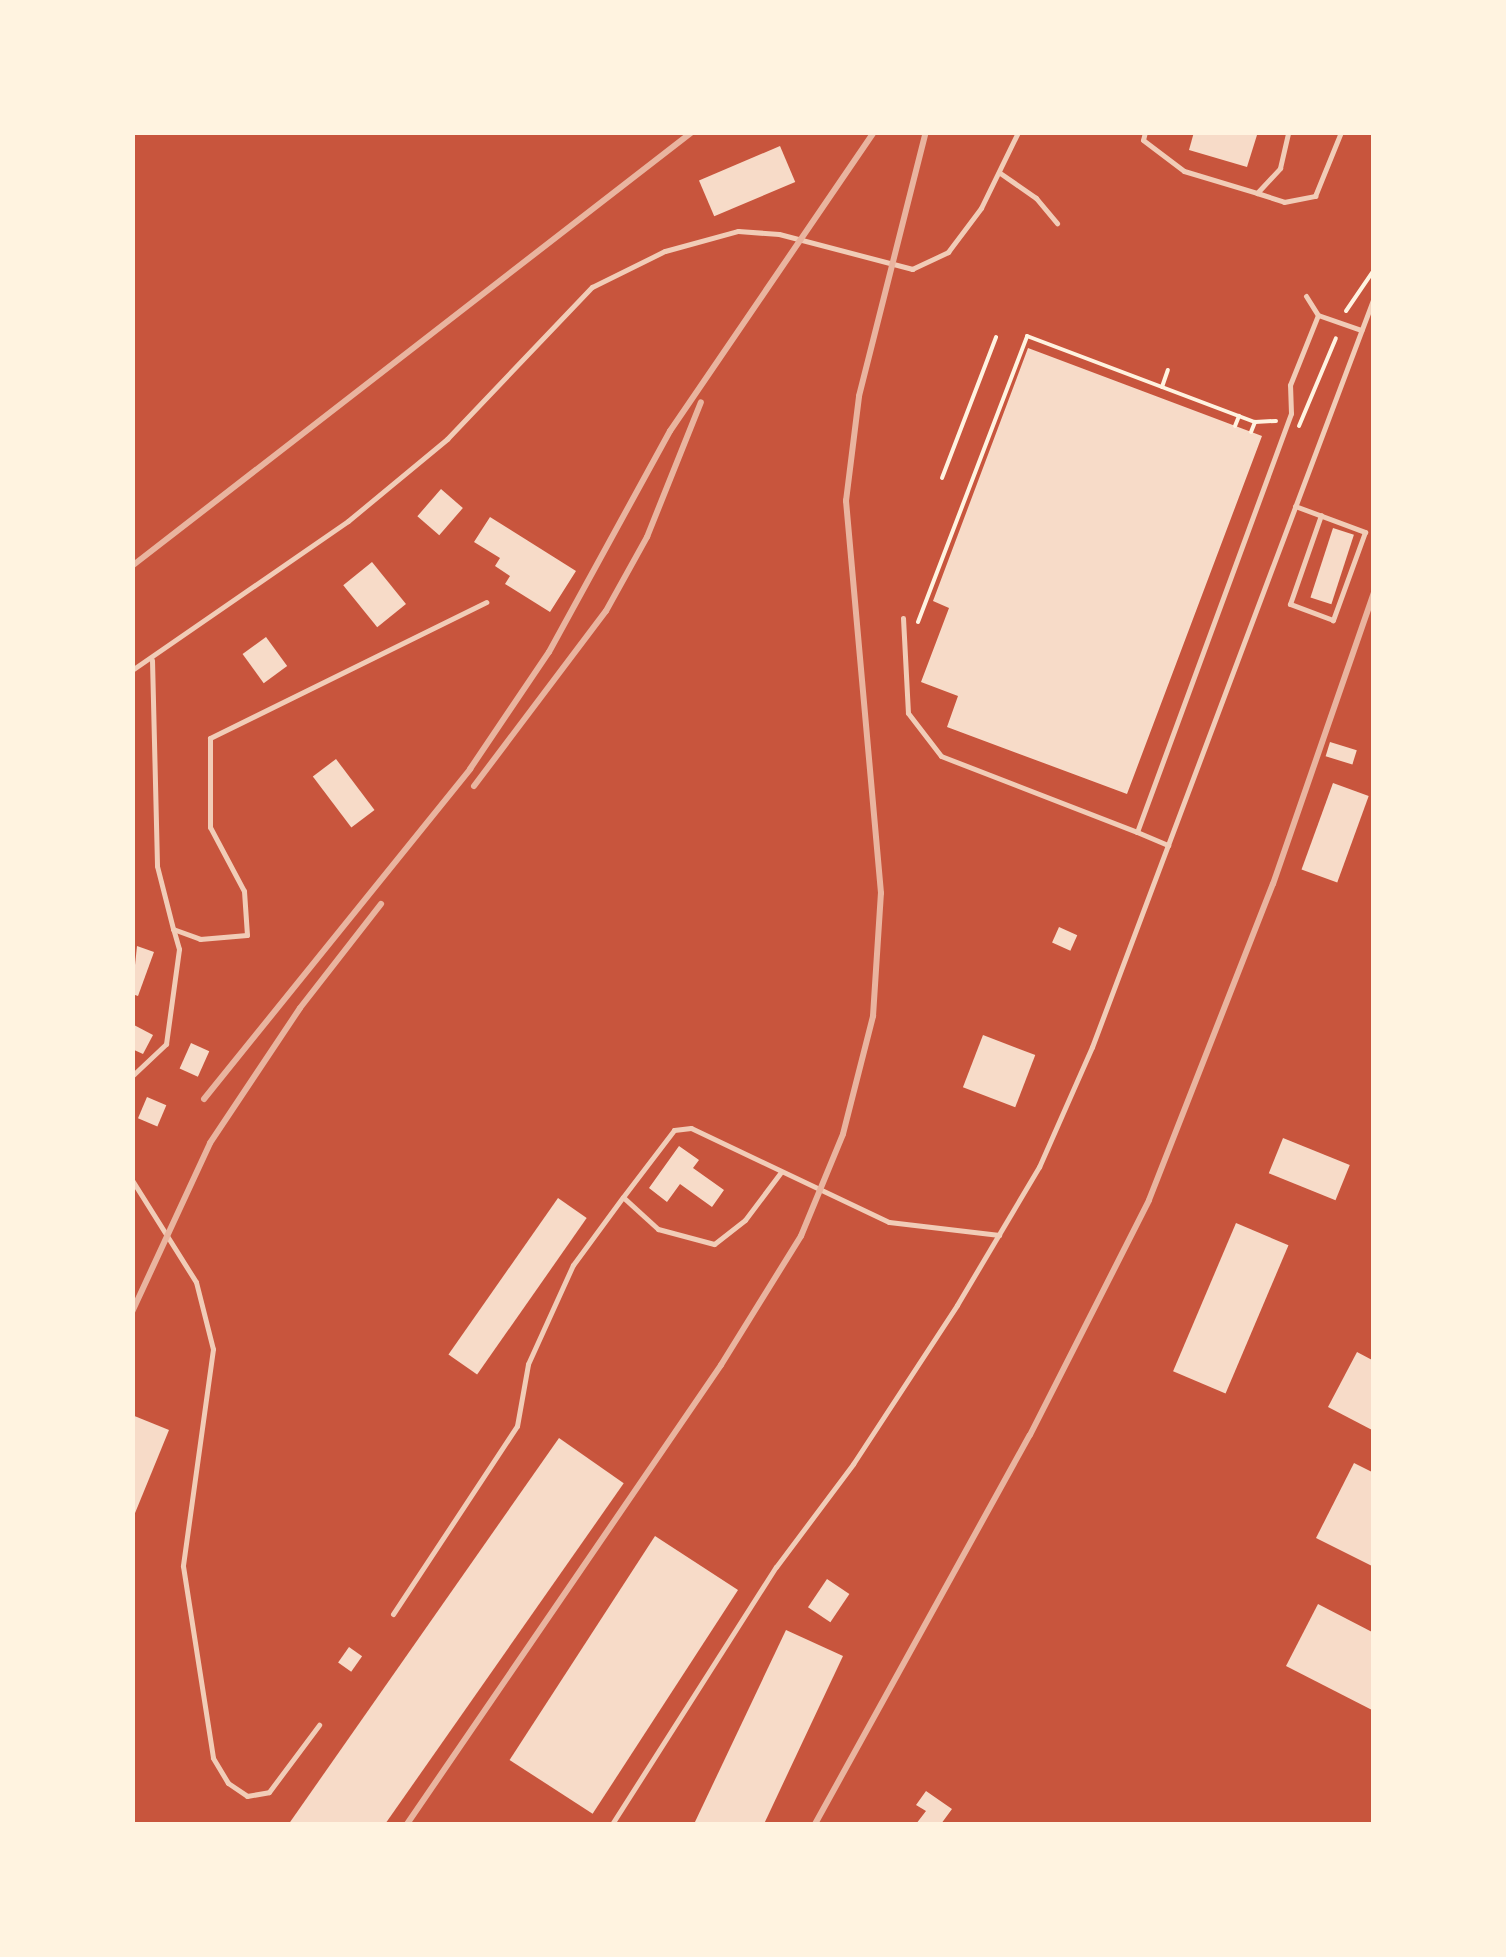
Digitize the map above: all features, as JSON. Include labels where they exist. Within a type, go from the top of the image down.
[{"type":"lane","points":[[132,670],[152,660],[348,521],[446,439],[592,287],[665,251],[738,231],[779,234],[912,268],[948,252],[1018,132]]},
{"type":"lane","points":[[1146,132],[1143,140],[1184,171],[1284,202],[1315,196],[1340,132]]},
{"type":"lane","points":[[1257,193],[1280,168],[1288,132]]},
{"type":"lane","points":[[998,172],[1036,198],[1056,223]]},
{"type":"lane","points":[[1306,296],[1318,314],[1361,330]]},
{"type":"lane","points":[[612,1824],[999,1235],[1039,1168],[1092,1046],[1374,297]]},
{"type":"lane","points":[[1137,832],[1290,414],[1290,385],[1318,314]]},
{"type":"lane","points":[[1295,506],[1321,515],[1365,532],[1333,620],[1290,604],[1321,515]]},
{"type":"lane","points":[[173,929],[200,939],[247,936],[244,891],[210,827],[210,738],[486,602]]},
{"type":"lane","points":[[902,618],[908,713],[944,758],[1168,845]]},
{"type":"lane","points":[[132,1076],[166,1044],[179,949],[157,866],[152,660]]},
{"type":"lane","points":[[393,1614],[517,1426],[528,1364],[573,1265],[674,1130],[692,1128],[889,1222],[999,1235]]},
{"type":"lane","points":[[623,1197],[658,1228],[714,1244],[745,1220],[781,1172]]},
{"type":"lane","points":[[132,1180],[196,1282],[212,1349],[184,1566],[213,1758],[228,1783],[247,1796],[269,1792],[318,1725]]},
{"type":"path","points":[[1346,311],[1374,270]]},
{"type":"path","points":[[905,655],[966,487],[1027,336],[1255,422],[1276,421]]},
{"type":"path","points":[[942,478],[996,337]]},
{"type":"path","points":[[1299,426],[1336,338]]},
{"type":"path","points":[[1015,344],[1022,347]]},
{"type":"path","points":[[1162,387],[1168,370]]},
{"type":"path","points":[[1235,426],[1239,416]]},
{"type":"path","points":[[1252,432],[1255,422]]},
{"type":"building","points":[[1194,132],[1257,135],[1247,167],[1189,150]]},
{"type":"building","points":[[780,146],[795,182],[714,216],[699,180]]},
{"type":"building","points":[[1028,348],[1262,436],[1127,794],[947,727],[958,696],[921,682],[949,608],[933,601]]},
{"type":"building","points":[[441,489],[463,508],[439,535],[417,516]]},
{"type":"building","points":[[490,517],[576,571],[550,612],[505,584],[510,576],[495,566],[500,558],[474,542]]},
{"type":"building","points":[[1333,528],[1354,535],[1331,604],[1310,597]]},
{"type":"building","points":[[372,562],[406,604],[377,627],[343,585]]},
{"type":"building","points":[[266,637],[287,666],[264,683],[243,654]]},
{"type":"building","points":[[1330,742],[1357,750],[1352,765],[1326,756]]},
{"type":"building","points":[[336,759],[375,810],[351,828],[313,776]]},
{"type":"building","points":[[1333,783],[1369,796],[1337,882],[1302,869]]},
{"type":"building","points":[[1059,927],[1077,935],[1070,951],[1052,943]]},
{"type":"building","points":[[137,946],[154,952],[138,996],[132,994]]},
{"type":"building","points":[[134,1025],[153,1035],[143,1054],[132,1049]]},
{"type":"building","points":[[983,1035],[1035,1055],[1015,1107],[963,1087]]},
{"type":"building","points":[[191,1043],[209,1051],[198,1077],[180,1069]]},
{"type":"building","points":[[147,1097],[166,1105],[157,1126],[138,1118]]},
{"type":"building","points":[[1283,1138],[1350,1165],[1336,1200],[1269,1173]]},
{"type":"building","points":[[679,1146],[699,1160],[693,1168],[724,1190],[712,1207],[680,1184],[667,1202],[649,1188]]},
{"type":"building","points":[[558,1198],[587,1218],[477,1375],[448,1354]]},
{"type":"building","points":[[1236,1223],[1288,1245],[1226,1393],[1173,1371]]},
{"type":"building","points":[[1357,1352],[1374,1361],[1374,1431],[1328,1407]]},
{"type":"building","points":[[132,1415],[169,1430],[133,1518],[132,1518]]},
{"type":"building","points":[[559,1438],[624,1483],[385,1824],[289,1823]]},
{"type":"building","points":[[1354,1463],[1374,1473],[1374,1567],[1316,1538]]},
{"type":"building","points":[[655,1536],[738,1590],[593,1814],[510,1760]]},
{"type":"building","points":[[827,1579],[849,1594],[830,1622],[808,1607]]},
{"type":"building","points":[[1318,1604],[1374,1633],[1374,1711],[1286,1666]]},
{"type":"building","points":[[786,1630],[843,1656],[764,1824],[694,1824]]},
{"type":"building","points":[[349,1647],[362,1656],[351,1672],[338,1663]]},
{"type":"building","points":[[926,1791],[952,1809],[941,1824],[916,1824],[926,1811],[916,1805]]},
{"type":"railway","points":[[132,566],[692,132]]},
{"type":"railway","points":[[204,1099],[470,769],[549,652],[670,431],[874,132]]},
{"type":"railway","points":[[407,1824],[721,1365],[801,1236],[843,1134],[873,1016],[881,893],[846,501],[859,396],[926,132]]},
{"type":"railway","points":[[474,786],[606,611],[647,537],[701,402]]},
{"type":"railway","points":[[815,1824],[1030,1435],[1149,1200],[1273,884],[1374,593]]},
{"type":"railway","points":[[132,1312],[210,1143],[300,1008],[381,904]]}]
